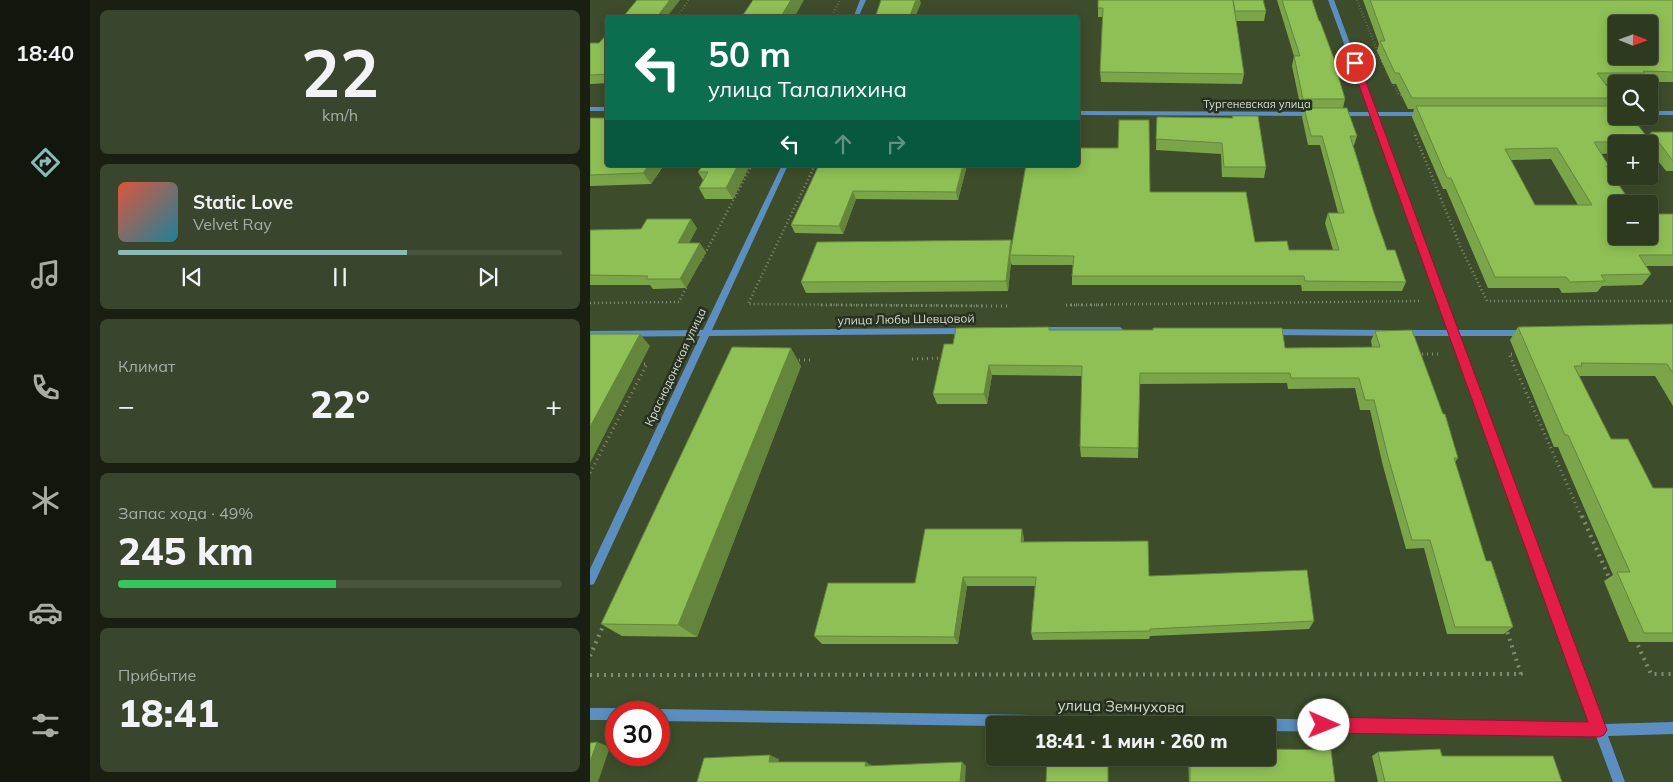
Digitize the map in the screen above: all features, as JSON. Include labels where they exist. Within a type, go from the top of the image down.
[{"type":"street","points":[[856,15],[863,0]]},
{"type":"street","points":[[1331,0],[1374,114],[1452,334],[1619,782]]},
{"type":"street","points":[[590,109],[605,109]]},
{"type":"street","name":"Тургеневская улица","points":[[1080,113],[1436,114]]},
{"type":"street","points":[[1658,113],[1673,113]]},
{"type":"street","name":"Краснодонская улица","points":[[590,580],[784,167]]},
{"type":"street","name":"улица Любы Шевцовой","points":[[590,334],[982,330]]},
{"type":"street","points":[[1031,330],[1129,330]]},
{"type":"street","points":[[1266,332],[1539,333]]},
{"type":"street","points":[[590,714],[605,714]]},
{"type":"street","name":"улица Земнухова","points":[[670,715],[1599,730],[1673,728]]},
{"type":"path","points":[[678,15],[689,0]]},
{"type":"path","points":[[832,15],[840,0]]},
{"type":"path","points":[[1357,0],[1377,51],[1399,95]]},
{"type":"path","points":[[1414,131],[1462,248],[1487,301],[1673,301]]},
{"type":"path","points":[[698,266],[751,167]]},
{"type":"path","points":[[814,167],[748,304],[1007,306]]},
{"type":"path","points":[[590,304],[679,302],[690,281]]},
{"type":"path","points":[[1066,305],[1422,302]]},
{"type":"path","points":[[1419,364],[1416,354],[1439,354]]},
{"type":"path","points":[[1518,354],[1509,354],[1612,584]]},
{"type":"path","points":[[912,359],[951,358]]},
{"type":"path","points":[[791,360],[810,360]]},
{"type":"path","points":[[590,473],[647,364],[628,364]]},
{"type":"path","points":[[590,656],[606,620]]},
{"type":"path","points":[[590,675],[1521,674],[1506,627]]},
{"type":"path","points":[[1632,630],[1651,674],[1673,674]]},
{"type":"building","points":[[637,0],[670,0],[658,15],[624,15]]},
{"type":"building","points":[[753,0],[791,0],[782,15],[743,15]]},
{"type":"building","points":[[881,0],[916,0],[910,15],[876,15]]},
{"type":"building","points":[[1098,0],[1233,0],[1244,74],[1100,72],[1103,8],[1098,8]]},
{"type":"building","points":[[1233,0],[1263,0],[1266,11],[1235,11]]},
{"type":"building","points":[[1282,0],[1312,0],[1340,75],[1338,75],[1345,99],[1303,99],[1294,56],[1300,56]]},
{"type":"building","points":[[1370,0],[1673,0],[1673,72],[1597,73],[1608,87],[1608,98],[1412,98],[1399,73],[1395,73],[1380,41],[1385,41]]},
{"type":"building","points":[[605,36],[605,74],[590,75],[590,43],[599,43]]},
{"type":"building","points":[[1416,106],[1608,106],[1608,125],[1638,125],[1646,135],[1608,135],[1608,142],[1594,142],[1608,164],[1606,166],[1608,169],[1608,185],[1619,185],[1626,195],[1608,195],[1608,245],[1658,245],[1658,214],[1673,214],[1673,255],[1639,255],[1651,274],[1601,275],[1605,281],[1570,282],[1566,277],[1495,277],[1451,178],[1447,178]],"holes":[[[1557,148],[1592,205],[1535,205],[1505,149]]]},
{"type":"building","points":[[1304,108],[1347,108],[1357,136],[1350,136],[1374,213],[1387,250],[1395,250],[1406,282],[1305,281],[1304,276],[1072,276],[1074,256],[1010,255],[1026,167],[1080,167],[1080,148],[1118,148],[1119,120],[1149,120],[1150,192],[1246,192],[1255,242],[1287,241],[1289,250],[1339,250],[1328,213],[1344,213],[1322,136],[1311,136]]},
{"type":"building","points":[[1232,116],[1258,116],[1266,167],[1224,167],[1222,143],[1156,139],[1157,117],[1233,118]]},
{"type":"building","points":[[590,118],[605,118],[605,167],[648,167],[643,173],[590,175]]},
{"type":"building","points":[[1651,132],[1673,132],[1673,161],[1658,141],[1658,135],[1653,135]]},
{"type":"building","points":[[702,167],[737,167],[726,188],[699,188],[708,172],[698,172]]},
{"type":"building","points":[[818,167],[962,167],[956,192],[853,191],[839,226],[791,225]]},
{"type":"building","points":[[647,219],[691,219],[678,243],[700,243],[680,279],[646,279],[648,276],[590,275],[590,230],[641,229]]},
{"type":"building","points":[[1011,240],[1006,281],[801,282],[817,242]]},
{"type":"building","points":[[1673,324],[1673,373],[1667,364],[1581,363],[1582,366],[1574,366],[1611,439],[1628,439],[1653,488],[1673,488],[1673,633],[1644,633],[1617,572],[1630,572],[1568,435],[1565,435],[1518,327]]},
{"type":"building","points":[[1049,327],[1049,330],[1282,328],[1285,348],[1380,347],[1375,331],[1412,330],[1443,414],[1445,414],[1458,458],[1454,458],[1486,561],[1491,561],[1513,627],[1455,627],[1430,540],[1412,540],[1374,400],[1365,400],[1359,378],[1291,378],[1290,373],[1140,373],[1138,448],[1080,447],[1082,366],[989,365],[984,394],[933,394],[944,344],[953,344],[956,328]]},
{"type":"building","points":[[590,334],[640,334],[590,427]]},
{"type":"building","points":[[732,347],[791,348],[678,625],[601,624]]},
{"type":"building","points":[[925,529],[1022,529],[1021,542],[1148,541],[1149,576],[1307,570],[1314,621],[1150,629],[1150,631],[1031,633],[1036,577],[963,577],[954,637],[814,636],[828,583],[915,583]]},
{"type":"building","points":[[597,742],[590,762],[590,743]]},
{"type":"building","points":[[1276,749],[1331,750],[1335,782],[1190,782],[1190,766],[1276,766]]},
{"type":"building","points":[[1440,749],[1442,756],[1553,756],[1562,782],[1385,782],[1378,752]]},
{"type":"building","points":[[770,755],[769,762],[866,762],[865,766],[962,762],[960,782],[697,782],[704,758]]},
{"type":"building","points":[[1047,766],[1108,766],[1108,782],[1046,782]]},
{"type":"route","points":[[1324,725],[1599,730],[1456,344],[1355,63]]}]
